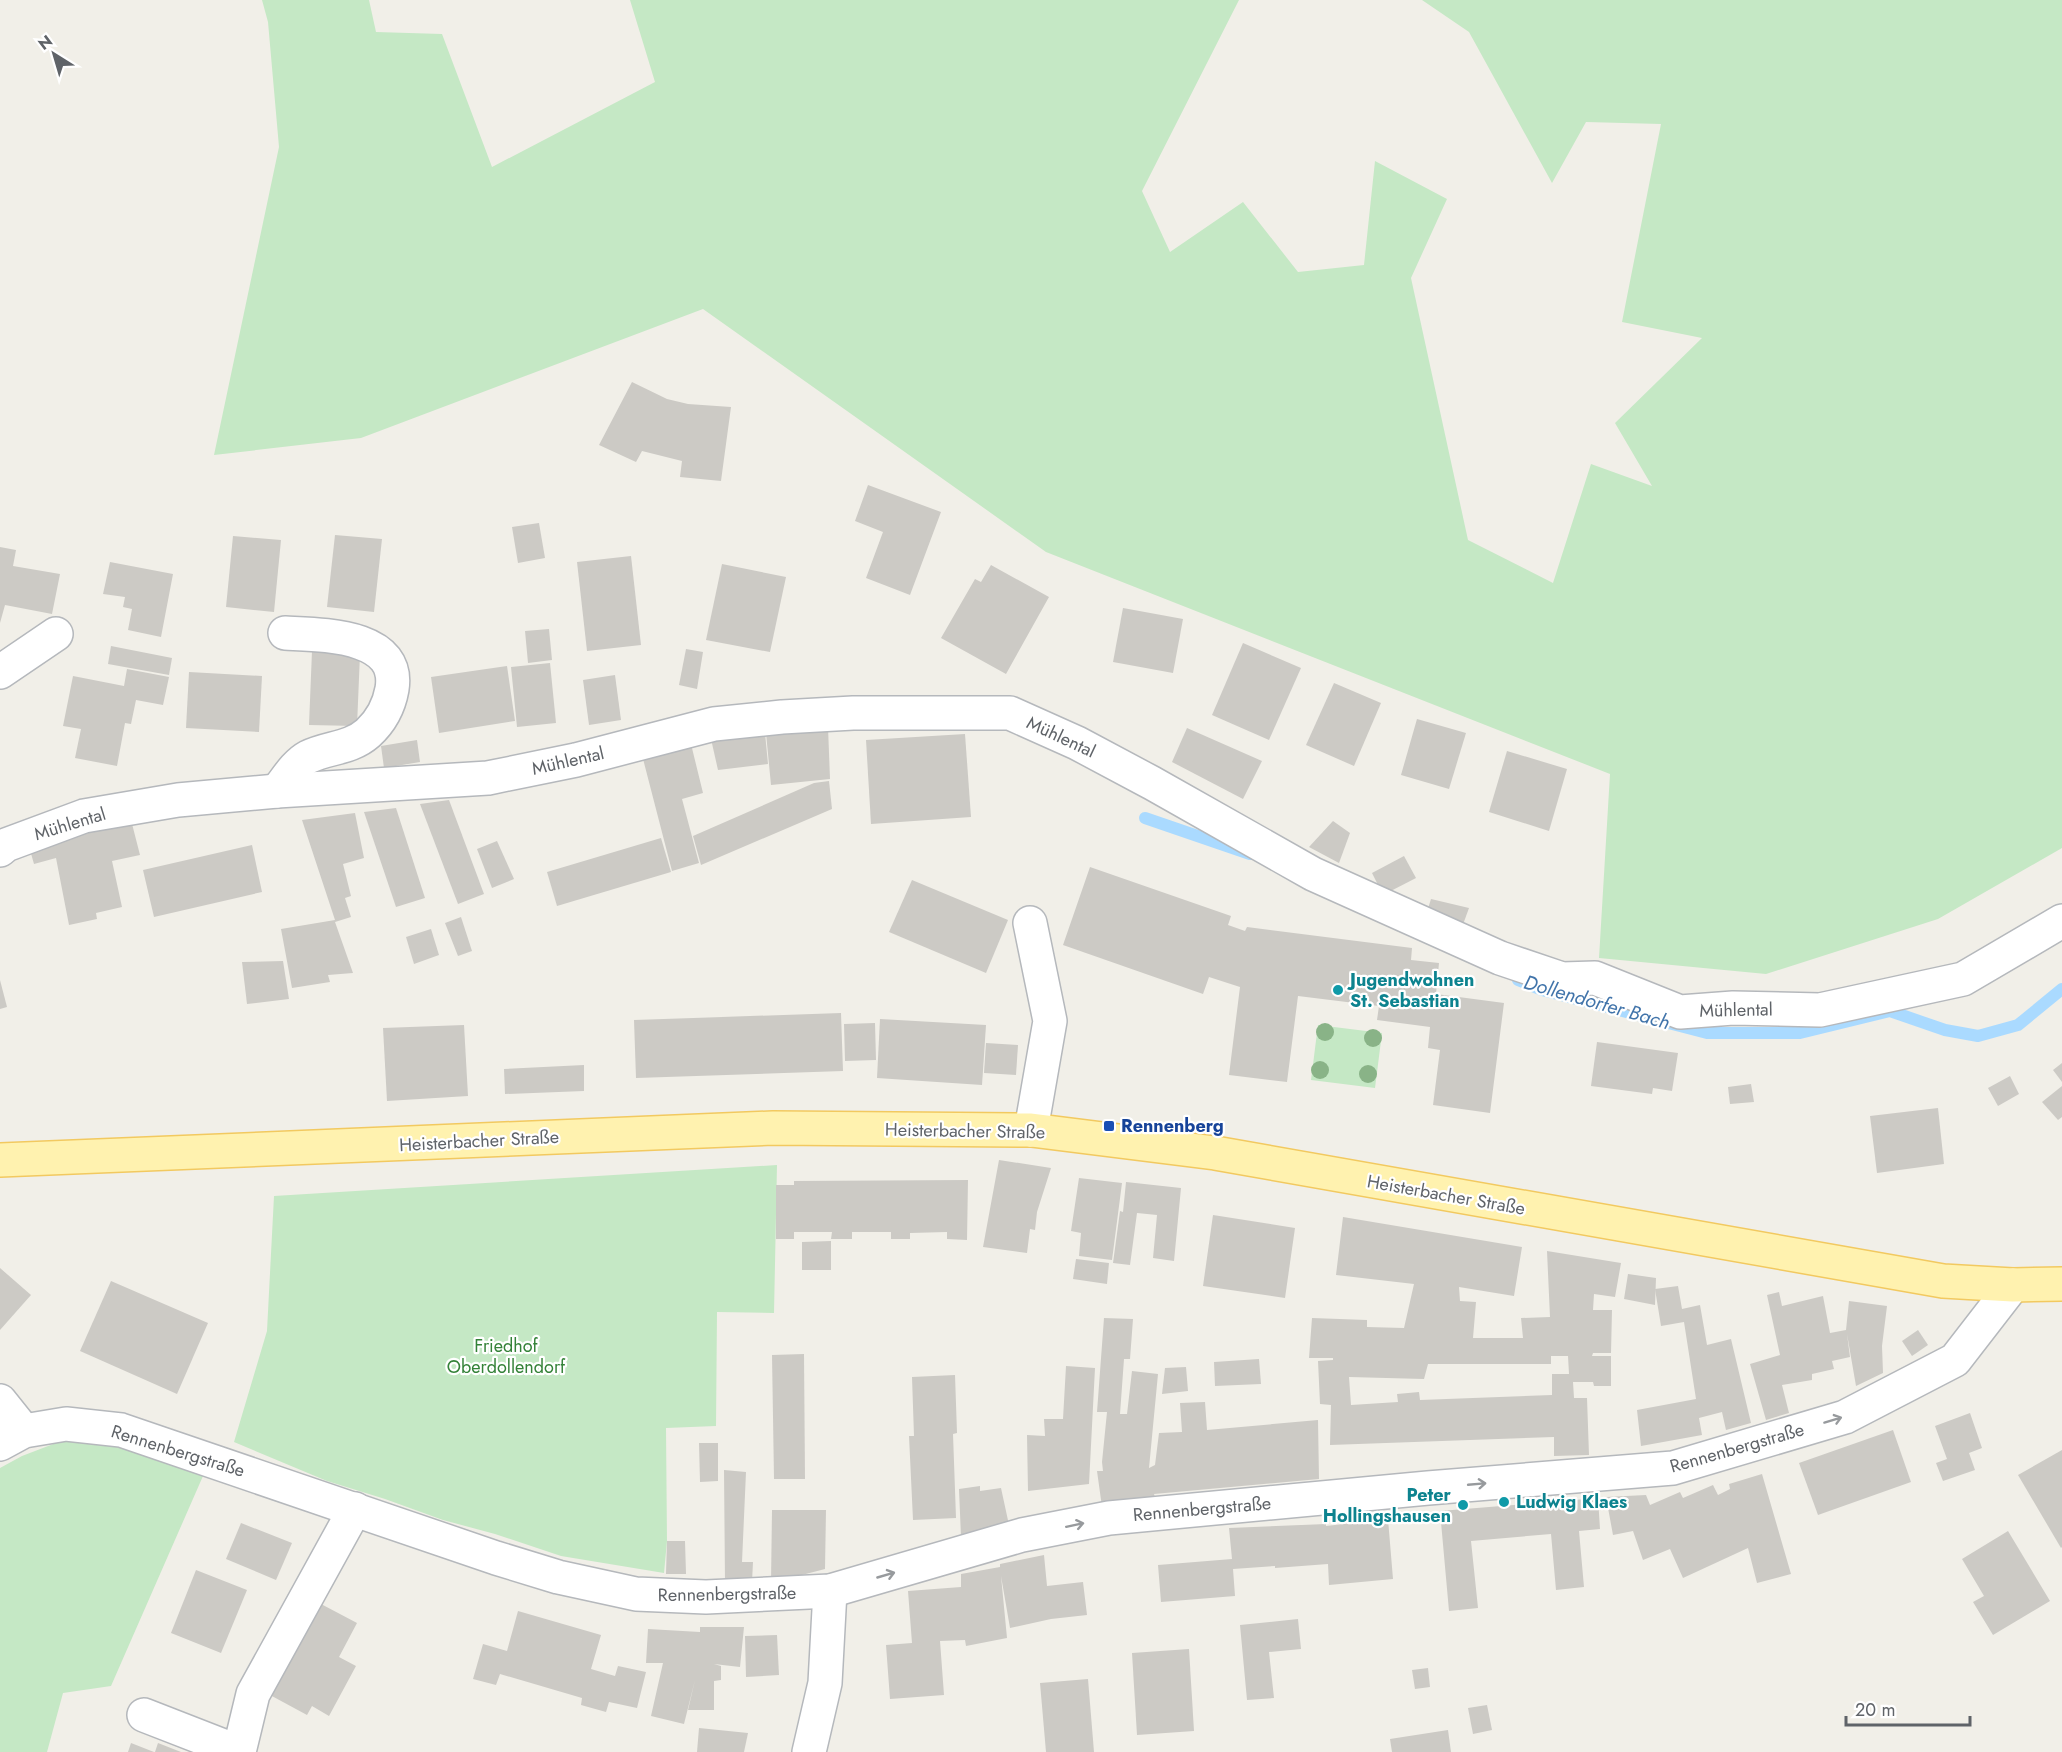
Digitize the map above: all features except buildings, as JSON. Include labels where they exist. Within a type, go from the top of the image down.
[{"type":"main road","name":"Heisterbacher Straße","points":[[0,1160],[773,1128],[1031,1130],[1215,1153],[1943,1281],[2013,1285],[2062,1284]]},
{"type":"street","points":[[278,791],[292,770],[308,758],[354,744],[369,732],[383,714],[390,700],[393,685],[392,670],[383,657],[370,645],[326,636],[285,633]]},
{"type":"street","points":[[0,672],[56,634]]},
{"type":"street","name":"Mühlental","points":[[0,850],[6,845],[84,816],[178,800],[278,791],[488,778],[576,760],[714,724],[853,713],[1010,713],[1077,743],[1143,778],[1313,874],[1500,958],[1562,979],[1595,978],[1680,1012],[1733,1008],[1820,1010],[1963,980],[2062,921]]},
{"type":"street","points":[[1030,923],[1050,1021],[1031,1130]]},
{"type":"street","name":"Rennenbergstraße","points":[[12,1438],[66,1424],[121,1430],[558,1578],[636,1594],[696,1597],[830,1591],[1022,1535],[1108,1518],[1672,1468],[1845,1417],[1955,1360],[2013,1285]]},
{"type":"street","points":[[0,1401],[12,1438]]},
{"type":"street","points":[[144,1715],[240,1752],[253,1694],[355,1509]]},
{"type":"street","points":[[809,1752],[825,1683],[830,1591]]},
{"type":"green space","points":[[262,0],[369,0],[376,32],[442,34],[492,167],[655,82],[630,0],[1239,0],[1142,191],[1170,252],[1243,202],[1298,272],[1364,265],[1375,161],[1447,199],[1411,278],[1468,540],[1553,583],[1591,464],[1652,486],[1615,423],[1702,338],[1622,322],[1661,124],[1586,122],[1552,183],[1469,32],[1422,0],[2062,0],[2062,848],[1938,919],[1766,974],[1599,958],[1610,774],[1046,552],[703,309],[361,438],[214,455],[279,147],[268,22]]},
{"type":"green space","points":[[1318,1025],[1382,1033],[1375,1088],[1311,1080]]},
{"type":"green space","name":"Friedhof Oberdollendorf","points":[[777,1165],[774,1313],[717,1312],[716,1426],[666,1428],[667,1541],[664,1573],[561,1556],[327,1481],[234,1442],[267,1331],[274,1196]]},
{"type":"green space","points":[[69,1438],[140,1450],[203,1476],[111,1686],[63,1693],[47,1752],[0,1752],[0,1468],[22,1456]]},
{"type":"waterway","name":"Dollendorfer Bach","points":[[1145,818],[1250,854]]},
{"type":"waterway","name":"Dollendorfer Bach","points":[[1518,980],[1542,990],[1707,1033],[1800,1033],[1890,1011],[1945,1030],[1978,1036],[2018,1025],[2062,989]]},
{"type":"place","name":"Jugendwohnen St. Sebastian","points":[[1338,990]]},
{"type":"place","name":"Rennenberg","points":[[1109,1126]]},
{"type":"place","name":"Ludwig Klaes","points":[[1504,1502]]},
{"type":"place","name":"Peter Hollingshausen","points":[[1463,1505]]}]
